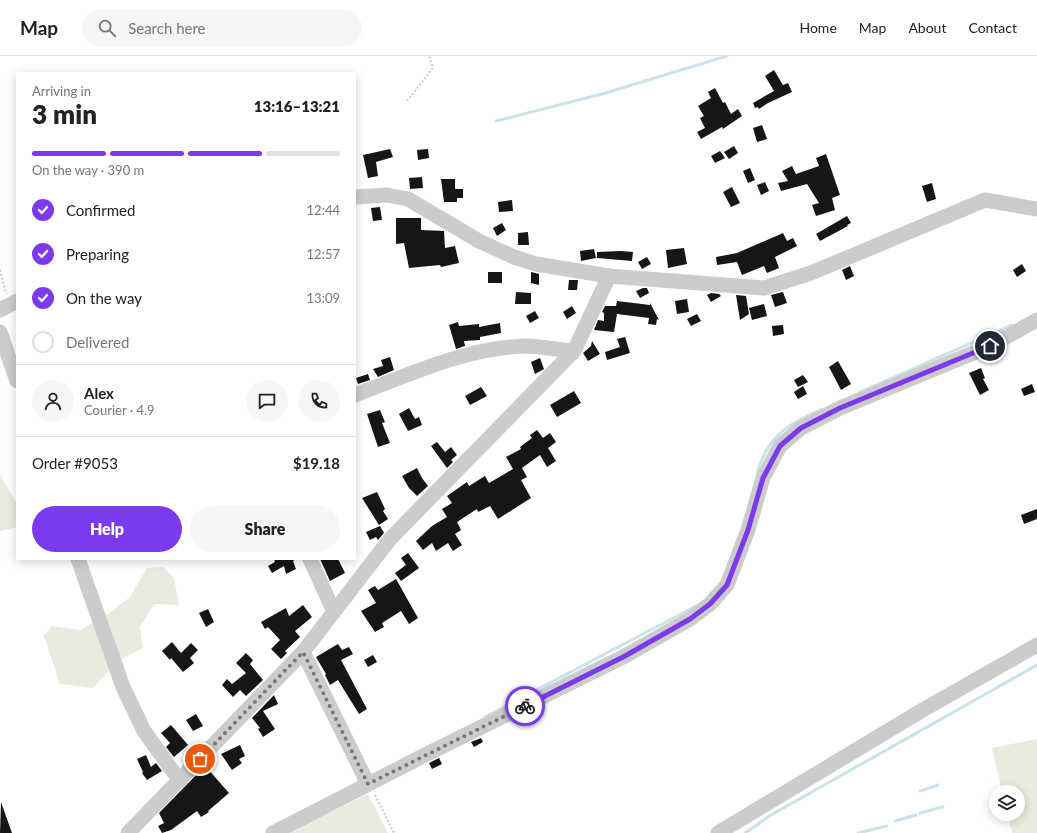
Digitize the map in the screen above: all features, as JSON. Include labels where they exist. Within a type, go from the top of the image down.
[{"type":"street","points":[[356,197],[387,195],[408,199],[479,241],[514,257],[536,264],[609,276],[764,288],[811,273],[985,200],[1037,209]]},
{"type":"street","points":[[128,833],[303,652],[390,539],[574,351],[609,276]]},
{"type":"street","points":[[273,833],[625,656],[690,619],[710,604],[727,585],[748,530],[763,478],[780,446],[801,428],[840,408],[990,346],[1037,320]]},
{"type":"street","points":[[0,332],[16,378]]},
{"type":"street","points":[[356,396],[440,362],[469,353],[497,348],[527,346],[574,351]]},
{"type":"street","points":[[78,560],[123,687],[144,731],[180,780]]},
{"type":"street","points":[[310,560],[334,612]]},
{"type":"street","points":[[718,833],[921,711],[1037,645]]},
{"type":"street","points":[[303,652],[368,784]]},
{"type":"path","points":[[407,101],[434,68],[429,56]]},
{"type":"path","points":[[0,270],[8,305]]},
{"type":"path","points":[[368,784],[394,833]]},
{"type":"shaded area","points":[[0,475],[16,502],[16,527],[0,531]]},
{"type":"shaded area","points":[[163,567],[174,578],[179,605],[154,604],[140,627],[143,648],[118,661],[103,618],[130,597],[147,568]]},
{"type":"shaded area","points":[[96,621],[111,669],[93,688],[60,684],[44,636],[51,626],[81,630]]},
{"type":"shaded area","points":[[1037,739],[1037,833],[1012,833],[1009,821],[1025,821],[1025,785],[1000,785],[992,748]]},
{"type":"shaded area","points":[[368,794],[388,833],[286,833]]},
{"type":"building","points":[[774,70],[783,85],[788,83],[792,92],[768,103],[759,109],[758,107],[755,108],[753,103],[774,91],[765,76]]},
{"type":"building","points":[[715,88],[731,114],[738,109],[742,116],[723,129],[722,127],[701,139],[697,132],[705,128],[700,118],[704,116],[698,106],[711,98],[708,92]]},
{"type":"building","points":[[762,125],[767,139],[757,142],[753,128]]},
{"type":"building","points":[[734,146],[738,153],[729,159],[724,152]]},
{"type":"building","points":[[390,149],[393,157],[376,162],[378,176],[368,178],[363,155]]},
{"type":"building","points":[[428,149],[429,158],[418,160],[417,150]]},
{"type":"building","points":[[720,151],[725,158],[715,163],[711,156]]},
{"type":"building","points":[[826,154],[840,195],[832,198],[835,210],[816,216],[812,205],[819,203],[807,184],[781,191],[778,183],[788,181],[782,171],[792,166],[796,174],[819,166],[816,158]]},
{"type":"building","points":[[750,168],[755,180],[748,183],[743,171]]},
{"type":"building","points":[[422,177],[423,188],[410,189],[409,178]]},
{"type":"building","points":[[441,179],[455,179],[455,189],[463,189],[463,198],[457,198],[457,202],[444,202]]},
{"type":"building","points":[[765,182],[769,191],[761,195],[757,185]]},
{"type":"building","points":[[932,183],[936,199],[927,202],[922,186]]},
{"type":"building","points":[[732,187],[740,203],[731,207],[723,192]]},
{"type":"building","points":[[512,200],[513,211],[499,212],[498,202]]},
{"type":"building","points":[[380,207],[382,220],[373,221],[371,208]]},
{"type":"building","points":[[847,216],[851,223],[847,225],[848,226],[820,241],[816,234]]},
{"type":"building","points":[[396,218],[421,218],[421,230],[444,231],[445,248],[455,246],[459,263],[441,267],[440,265],[409,268],[404,243],[396,244]]},
{"type":"building","points":[[502,223],[506,230],[497,236],[493,228]]},
{"type":"building","points":[[528,232],[529,245],[518,245],[518,233]]},
{"type":"building","points":[[783,233],[787,241],[793,238],[797,246],[775,257],[779,268],[767,273],[764,266],[742,275],[737,262],[717,265],[716,257],[737,253]]},
{"type":"building","points":[[684,248],[687,264],[668,268],[666,250]]},
{"type":"building","points":[[594,249],[596,258],[581,261],[580,251]]},
{"type":"building","points":[[597,252],[633,252],[632,261],[597,258]]},
{"type":"building","points":[[647,257],[651,264],[642,269],[638,262]]},
{"type":"building","points":[[1022,264],[1026,271],[1017,277],[1013,270]]},
{"type":"building","points":[[850,266],[854,276],[846,280],[842,270]]},
{"type":"building","points":[[488,272],[502,272],[502,283],[488,283]]},
{"type":"building","points":[[531,272],[539,274],[539,285],[531,283]]},
{"type":"building","points":[[569,280],[578,280],[577,290],[568,290]]},
{"type":"building","points":[[647,288],[649,293],[640,298],[636,291]]},
{"type":"building","points":[[516,292],[531,293],[531,304],[515,304]]},
{"type":"building","points":[[783,292],[787,303],[775,307],[771,295]]},
{"type":"building","points":[[711,293],[719,294],[721,296],[711,302],[707,295]]},
{"type":"building","points":[[736,295],[746,296],[749,314],[740,320]]},
{"type":"building","points":[[687,299],[689,312],[677,314],[675,301]]},
{"type":"building","points":[[617,301],[650,305],[650,303],[659,320],[657,319],[656,325],[648,324],[649,318],[617,314],[614,332],[594,330],[598,320],[604,321],[604,313],[602,312],[605,306],[616,306]]},
{"type":"building","points":[[764,304],[767,316],[752,320],[749,308]]},
{"type":"building","points":[[572,306],[576,313],[567,319],[563,312]]},
{"type":"building","points":[[535,311],[539,318],[530,323],[526,316]]},
{"type":"building","points":[[697,314],[701,321],[691,326],[687,319]]},
{"type":"building","points":[[458,322],[459,326],[479,324],[479,327],[500,323],[501,333],[480,337],[480,340],[464,341],[465,346],[456,349],[449,325]]},
{"type":"building","points":[[783,325],[784,334],[773,336],[772,326]]},
{"type":"building","points":[[625,337],[630,353],[607,360],[605,352],[620,347],[617,339]]},
{"type":"building","points":[[592,341],[600,354],[588,361],[583,353],[591,346]]},
{"type":"building","points":[[390,357],[394,370],[378,377],[373,369],[383,366],[381,360]]},
{"type":"building","points":[[540,358],[544,369],[535,374],[531,362]]},
{"type":"building","points":[[838,361],[851,384],[841,390],[829,367]]},
{"type":"building","points":[[981,368],[985,378],[983,379],[989,390],[980,395],[969,373]]},
{"type":"building","points":[[368,374],[370,380],[358,384],[356,378]]},
{"type":"building","points":[[803,375],[808,382],[798,387],[794,380]]},
{"type":"building","points":[[1032,384],[1035,392],[1024,396],[1021,389]]},
{"type":"building","points":[[803,386],[807,394],[798,399],[794,392]]},
{"type":"building","points":[[481,387],[487,396],[470,405],[465,396]]},
{"type":"building","points":[[574,391],[581,403],[557,417],[550,405]]},
{"type":"building","points":[[409,408],[415,419],[419,417],[422,425],[408,431],[399,414]]},
{"type":"building","points":[[380,410],[385,422],[382,423],[390,443],[378,447],[367,414]]},
{"type":"building","points":[[537,430],[543,438],[550,433],[556,442],[548,448],[556,461],[547,467],[540,455],[522,468],[527,477],[521,480],[531,498],[498,519],[490,506],[478,512],[477,509],[457,522],[461,530],[455,534],[462,545],[453,551],[448,543],[436,551],[432,543],[423,550],[416,541],[432,526],[447,517],[442,509],[452,503],[447,496],[467,482],[469,486],[485,476],[489,483],[513,469],[506,457],[521,449],[520,447],[532,438],[530,435]]},
{"type":"building","points":[[437,442],[445,452],[451,447],[457,455],[451,460],[453,462],[447,468],[431,446]]},
{"type":"building","points":[[417,468],[428,486],[417,496],[409,488],[402,476]]},
{"type":"building","points":[[377,492],[385,509],[383,511],[388,519],[379,525],[362,498]]},
{"type":"building","points":[[1037,509],[1037,519],[1024,524],[1021,515]]},
{"type":"building","points":[[380,526],[384,533],[378,540],[376,537],[370,540],[366,532]]},
{"type":"building","points":[[408,553],[419,568],[401,581],[395,573],[406,565],[401,558]]},
{"type":"building","points":[[274,560],[294,560],[293,561],[296,569],[286,574],[284,566],[272,573],[268,566],[275,562]]},
{"type":"building","points":[[320,560],[338,560],[345,573],[330,581]]},
{"type":"building","points":[[396,579],[418,618],[409,624],[401,611],[382,623],[384,627],[375,632],[361,611],[376,603],[368,590],[375,586],[378,590]]},
{"type":"building","points":[[303,605],[312,617],[295,631],[300,637],[285,651],[287,653],[281,659],[271,649],[280,640],[268,627],[265,629],[261,622],[286,608],[289,616]]},
{"type":"building","points":[[208,609],[214,622],[206,627],[199,613]]},
{"type":"building","points":[[172,642],[181,653],[191,643],[198,650],[190,658],[194,663],[183,672],[171,658],[170,660],[162,651]]},
{"type":"building","points":[[338,644],[342,650],[349,647],[353,654],[341,660],[367,709],[359,714],[338,680],[330,685],[325,675],[326,674],[316,657]]},
{"type":"building","points":[[246,653],[253,660],[250,664],[263,680],[246,696],[240,690],[233,697],[222,685],[227,679],[232,684],[246,673],[236,663]]},
{"type":"building","points":[[373,655],[377,662],[368,667],[364,660]]},
{"type":"building","points":[[274,695],[278,704],[263,711],[275,729],[263,737],[258,729],[260,728],[252,718]]},
{"type":"building","points":[[196,714],[203,726],[193,731],[186,720]]},
{"type":"building","points":[[171,725],[188,745],[174,757],[166,747],[170,743],[161,733]]},
{"type":"building","points":[[481,738],[483,742],[474,747],[471,742]]},
{"type":"building","points":[[240,745],[245,756],[239,759],[242,763],[232,770],[221,754]]},
{"type":"building","points":[[146,755],[151,767],[156,763],[162,771],[147,780],[142,773],[143,772],[137,759]]},
{"type":"building","points":[[439,758],[442,764],[432,769],[429,763]]},
{"type":"building","points":[[207,768],[229,793],[208,811],[209,812],[201,817],[197,811],[171,830],[162,833],[158,826],[164,823],[159,813],[200,771]]},
{"type":"building","points":[[1,802],[12,833],[0,833]]},
{"type":"waterway","points":[[496,121],[602,94],[727,56]]},
{"type":"waterway","points":[[860,392],[1012,325]]},
{"type":"waterway","points":[[757,474],[761,461],[767,450],[780,433],[799,420],[822,409]]},
{"type":"waterway","points":[[485,717],[696,606]]},
{"type":"waterway","points":[[745,833],[771,815],[1037,665]]},
{"type":"waterway","points":[[920,791],[938,785]]},
{"type":"waterway","points":[[920,813],[943,807]]},
{"type":"waterway","points":[[895,821],[916,815]]},
{"type":"waterway","points":[[858,833],[887,826]]},
{"type":"way so far","points":[[200,759],[303,652],[368,784],[525,706]]},
{"type":"route","points":[[525,706],[625,656],[690,619],[710,604],[727,585],[748,530],[763,478],[780,446],[801,428],[840,408],[990,346]]}]
